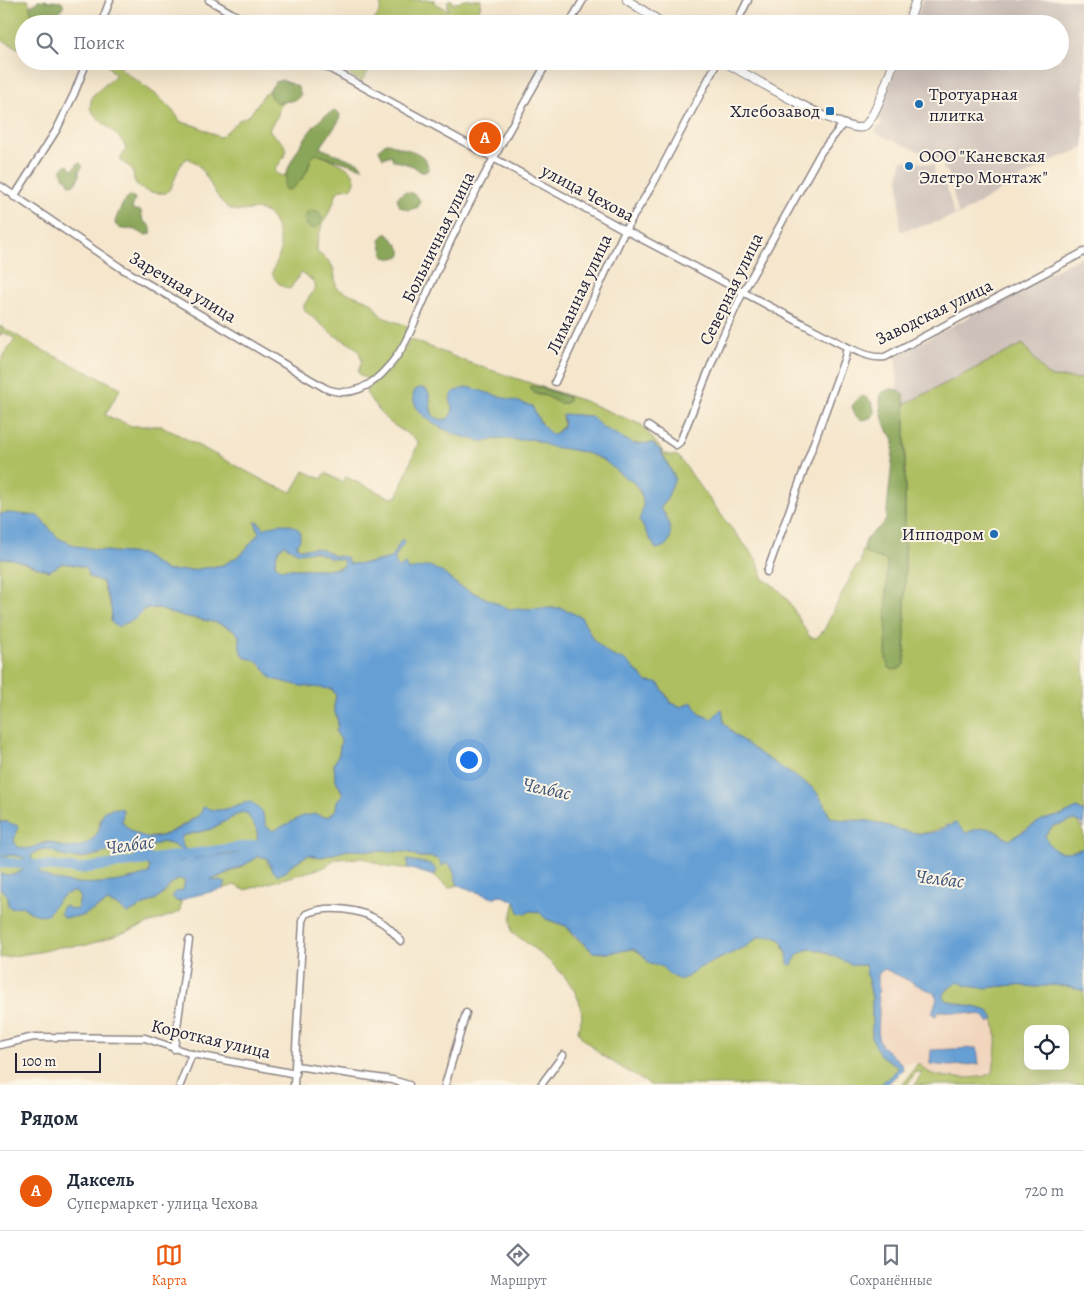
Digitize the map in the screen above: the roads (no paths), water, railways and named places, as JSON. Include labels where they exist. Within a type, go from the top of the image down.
[{"type":"street","points":[[104,15],[110,0]]},
{"type":"street","points":[[209,0],[235,15]]},
{"type":"street","points":[[574,15],[583,0]]},
{"type":"street","points":[[627,0],[650,15]]},
{"type":"street","points":[[740,15],[748,0]]},
{"type":"street","points":[[911,15],[916,0]]},
{"type":"street","points":[[14,197],[57,129],[83,70]]},
{"type":"street","name":"улица Чехова","points":[[332,70],[492,159],[847,347]]},
{"type":"street","name":"Больничная улица","points":[[360,390],[384,372],[400,352],[452,239],[492,159],[543,70]]},
{"type":"street","name":"Лиманная улица","points":[[554,382],[625,230],[653,184],[713,70]]},
{"type":"street","points":[[739,70],[790,99],[843,124],[859,128],[865,126],[873,114],[890,70]]},
{"type":"street","name":"Северная улица","points":[[648,426],[673,443],[680,442],[721,340],[743,292],[821,152],[843,124]]},
{"type":"street","name":"Заречная улица","points":[[0,186],[121,268],[325,388],[335,392],[360,390]]},
{"type":"street","name":"Заводская улица","points":[[847,347],[869,356],[877,358],[886,357],[1084,252]]},
{"type":"street","points":[[767,572],[847,347]]},
{"type":"street","points":[[294,1085],[303,921],[306,914],[312,911],[347,909],[365,914],[382,922],[401,941]]},
{"type":"street","points":[[174,1049],[189,940]]},
{"type":"street","points":[[446,1085],[466,1013]]},
{"type":"street","name":"Короткая улица","points":[[0,1045],[34,1037],[145,1038],[192,1054],[296,1074]]},
{"type":"street","points":[[180,1085],[192,1054]]},
{"type":"street","points":[[541,1085],[562,1055]]},
{"type":"street","points":[[296,1066],[392,1080],[409,1085]]},
{"type":"water","points":[[468,387],[532,406],[541,424],[551,434],[560,431],[563,427],[563,414],[591,416],[602,427],[634,444],[652,443],[660,450],[675,479],[666,501],[660,508],[669,526],[670,538],[668,543],[656,549],[639,520],[643,505],[640,491],[632,481],[600,459],[582,452],[552,447],[533,439],[500,438],[489,441],[473,440],[433,423],[418,410],[413,398],[414,391],[417,389],[426,390],[429,394],[431,411],[434,416],[439,419],[448,419],[453,411],[450,400],[452,394]]},
{"type":"water","points":[[0,514],[38,516],[58,538],[76,546],[141,554],[167,571],[192,570],[223,565],[242,554],[259,533],[255,522],[258,522],[264,529],[278,524],[292,526],[300,531],[300,540],[297,546],[301,549],[316,548],[334,556],[346,557],[349,564],[369,563],[391,558],[402,539],[405,543],[397,552],[395,560],[397,566],[401,568],[404,564],[407,565],[407,570],[430,566],[443,573],[459,586],[509,609],[561,608],[581,617],[593,639],[610,655],[627,661],[647,682],[658,683],[671,703],[681,707],[692,702],[701,715],[712,719],[722,708],[724,723],[735,735],[814,789],[824,803],[830,817],[869,821],[907,832],[923,834],[934,832],[956,823],[966,833],[984,828],[1009,840],[1042,820],[1063,815],[1077,808],[1084,812],[1084,828],[1082,824],[1075,820],[1053,826],[1045,835],[1052,847],[1060,852],[1084,848],[1084,991],[1072,987],[1053,985],[1036,987],[1014,985],[983,988],[967,986],[958,981],[947,990],[943,996],[945,1000],[989,1011],[994,1019],[989,1023],[983,1015],[938,1011],[936,1016],[932,1013],[937,998],[934,993],[885,969],[878,975],[878,1038],[882,1046],[901,1063],[903,1069],[887,1085],[880,1085],[898,1069],[896,1065],[880,1055],[872,1038],[872,998],[865,965],[853,965],[820,950],[808,949],[798,954],[791,966],[788,963],[787,953],[781,940],[772,936],[758,937],[747,946],[697,969],[687,977],[679,980],[661,966],[650,964],[642,954],[633,949],[607,953],[593,952],[566,926],[546,919],[539,912],[531,911],[525,914],[519,912],[515,901],[499,895],[493,898],[458,885],[453,870],[447,863],[442,866],[439,859],[420,857],[407,852],[348,850],[322,857],[308,855],[291,865],[286,872],[278,875],[273,871],[267,858],[258,856],[246,864],[211,880],[226,883],[223,889],[176,901],[172,896],[176,892],[183,890],[185,881],[180,879],[172,883],[160,897],[127,914],[120,907],[108,902],[82,916],[64,918],[60,913],[62,907],[67,906],[70,909],[77,910],[80,898],[76,892],[63,896],[56,902],[48,914],[44,915],[31,912],[22,906],[11,908],[8,905],[8,896],[0,888],[0,874],[8,875],[20,872],[28,863],[23,857],[11,855],[0,857],[0,822],[7,822],[18,826],[14,841],[16,846],[20,848],[31,848],[53,843],[69,848],[89,842],[97,834],[104,811],[115,808],[123,809],[122,822],[128,828],[139,835],[152,838],[169,833],[189,822],[199,815],[204,806],[210,809],[221,810],[251,802],[262,811],[266,826],[273,831],[303,816],[315,814],[324,817],[330,816],[336,809],[337,801],[343,794],[335,778],[334,764],[339,754],[341,740],[336,732],[338,722],[334,708],[336,696],[332,689],[301,686],[272,679],[258,662],[245,658],[240,649],[239,636],[234,630],[218,623],[173,614],[157,608],[144,609],[135,619],[117,627],[111,622],[111,605],[103,582],[89,577],[85,567],[63,563],[49,571],[12,559],[0,558]],"holes":[[[284,545],[299,553],[314,551],[330,558],[343,560],[344,566],[333,569],[281,569],[275,565],[278,550]],[[242,812],[248,814],[256,829],[257,842],[249,848],[234,854],[194,859],[181,842],[182,836],[211,829]],[[162,842],[173,845],[182,852],[185,860],[180,861],[174,858],[167,862],[160,862],[150,855],[148,851],[152,846]],[[121,848],[130,850],[135,858],[150,866],[149,873],[124,880],[92,884],[60,881],[47,877],[37,870],[31,856],[35,852],[44,849],[66,857],[86,857]]]},
{"type":"water","points":[[407,860],[430,864],[437,870],[434,876],[408,868]]},
{"type":"water","points":[[977,1048],[979,1064],[949,1066],[930,1064],[931,1050]]},
{"type":"waterway","name":"Челбас","points":[[0,862],[79,869],[265,844]]},
{"type":"place","name":"Тротуарная плитка","points":[[919,104]]},
{"type":"place","name":"Хлебозавод","points":[[830,111]]},
{"type":"place","name":"Даксель","points":[[485,138]]},
{"type":"place","name":"ООО \"Каневская Элетро Монтаж\"","points":[[909,166]]},
{"type":"place","name":"Ипподром","points":[[994,534]]}]
